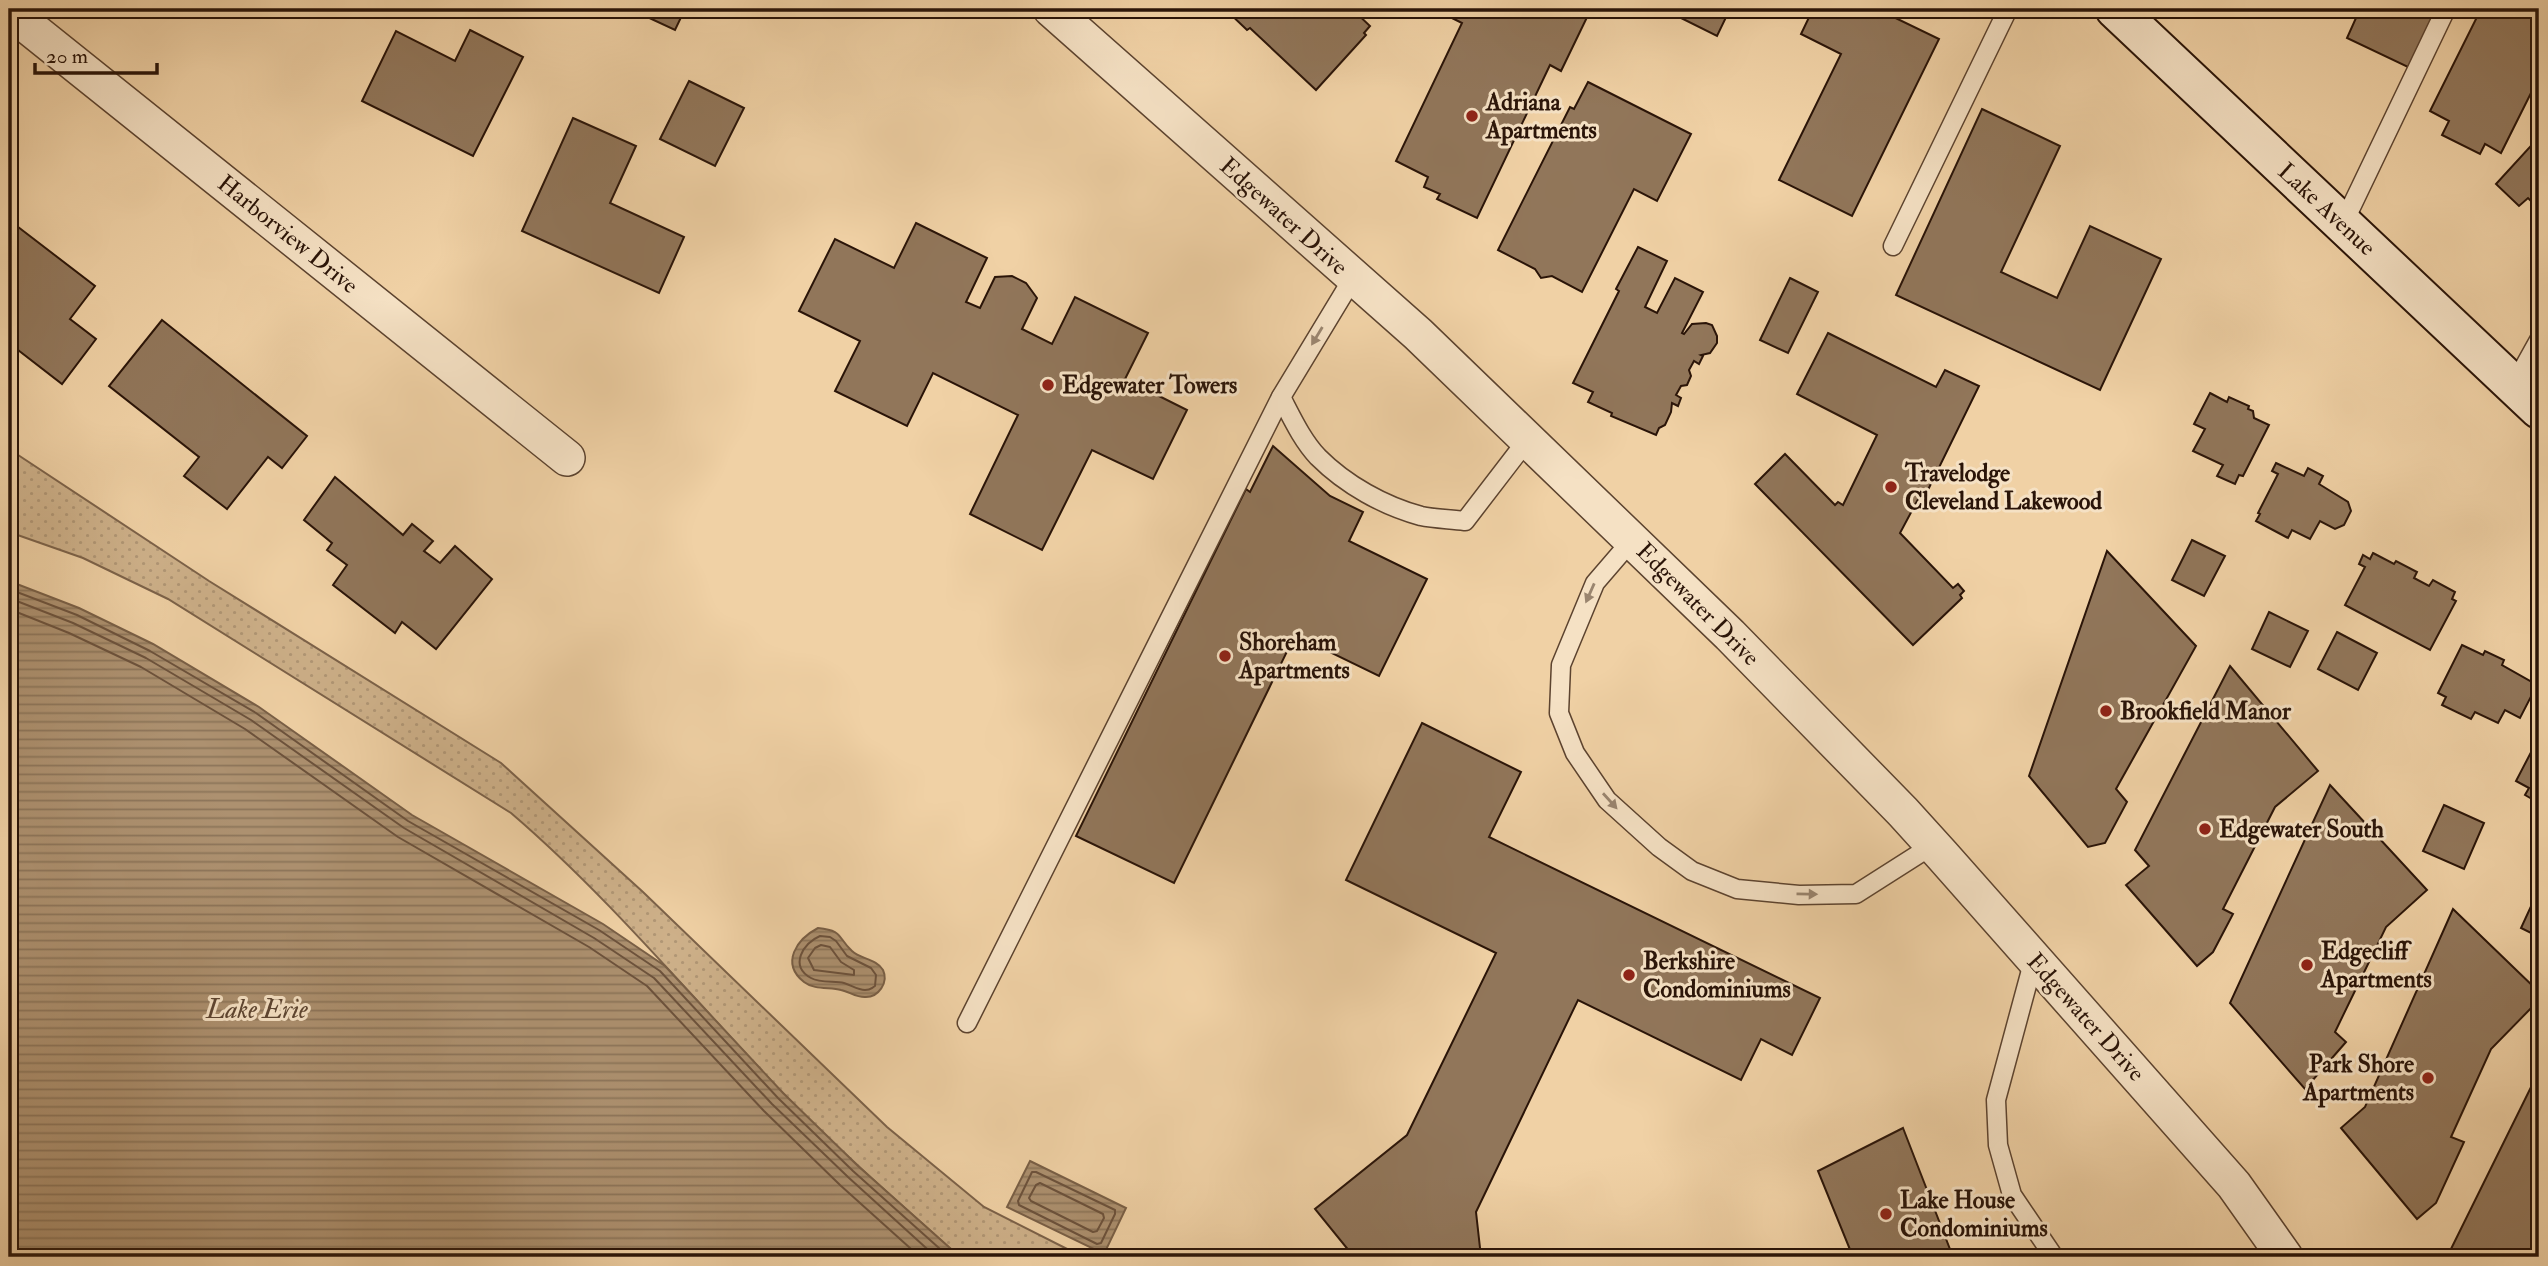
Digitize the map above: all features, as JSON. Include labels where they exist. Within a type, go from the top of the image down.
[{"type":"street","name":"Edgewater Drive","points":[[1051,9],[1418,334],[1730,635],[1933,845],[2234,1185],[2284,1257]]},
{"type":"street","name":"Lake Avenue","points":[[2115,9],[2526,397]]},
{"type":"street","name":"Harborview Drive","points":[[9,11],[567,458]]},
{"type":"lane","points":[[1893,246],[2008,9]]},
{"type":"lane","points":[[2343,224],[2446,9]]},
{"type":"lane","points":[[967,1023],[1280,397],[1353,278]]},
{"type":"lane","points":[[2526,397],[2539,340]]},
{"type":"lane","points":[[1280,397],[1297,428],[1318,457],[1347,481],[1383,503],[1423,516],[1465,521],[1528,439]]},
{"type":"lane","points":[[1632,540],[1595,583],[1561,665],[1559,713],[1575,753],[1607,800],[1659,847],[1692,871],[1737,889],[1799,895],[1856,894],[1933,845]]},
{"type":"lane","points":[[2034,960],[1996,1100],[1998,1145],[2012,1195],[2054,1257]]},
{"type":"shaded area","points":[[9,449],[209,581],[501,763],[643,892],[887,1127],[984,1207],[1083,1257],[960,1257],[802,1113],[616,913],[511,813],[168,599],[83,558],[9,532]]},
{"type":"water","name":"Lake Erie","points":[[9,581],[79,608],[153,644],[259,707],[412,815],[603,924],[665,966],[783,1093],[858,1166],[960,1257],[9,1257]]},
{"type":"water","points":[[818,928],[836,933],[855,954],[880,966],[885,980],[875,995],[860,997],[841,990],[812,986],[797,975],[793,967],[794,952],[804,938]]},
{"type":"water","points":[[1030,1161],[1126,1208],[1104,1254],[1007,1207]]},
{"type":"building","points":[[630,9],[685,9],[675,30]]},
{"type":"building","points":[[1225,9],[1352,9],[1370,26],[1364,33],[1366,35],[1316,90],[1250,28],[1247,30]]},
{"type":"building","name":"Adriana Apartments","points":[[1442,9],[1591,9],[1561,71],[1550,65],[1477,218],[1437,199],[1440,194],[1424,187],[1428,177],[1396,161],[1462,23],[1440,12]]},
{"type":"building","points":[[1663,9],[1730,9],[1717,36]]},
{"type":"building","points":[[1813,9],[1877,9],[1939,39],[1852,216],[1779,180],[1841,54],[1801,34]]},
{"type":"building","points":[[2360,9],[2439,9],[2410,68],[2347,38]]},
{"type":"building","points":[[2481,9],[2539,9],[2539,77],[2501,153],[2485,144],[2480,154],[2442,135],[2449,121],[2430,111]]},
{"type":"building","points":[[470,30],[523,57],[473,156],[362,101],[396,31],[455,61]]},
{"type":"building","points":[[689,81],[744,108],[715,166],[660,139]]},
{"type":"building","points":[[1588,82],[1691,134],[1657,201],[1634,189],[1582,292],[1552,276],[1541,278],[1535,269],[1498,250],[1570,107],[1574,109]]},
{"type":"building","points":[[1982,109],[2060,146],[2001,272],[2057,298],[2090,226],[2161,259],[2100,390],[1896,295]]},
{"type":"building","points":[[573,118],[636,146],[610,203],[684,237],[659,293],[522,231]]},
{"type":"building","points":[[2539,137],[2539,209],[2528,198],[2519,206],[2496,184]]},
{"type":"building","points":[[9,220],[95,286],[70,319],[96,339],[62,384],[9,343]]},
{"type":"building","name":"Edgewater Towers","points":[[916,223],[987,258],[966,302],[980,308],[995,277],[1012,276],[1026,283],[1037,298],[1022,329],[1052,344],[1075,297],[1148,333],[1125,379],[1187,410],[1153,479],[1092,450],[1042,550],[970,514],[1018,415],[933,373],[907,426],[835,391],[860,341],[799,311],[835,239],[894,268]]},
{"type":"building","points":[[1638,247],[1667,261],[1645,307],[1657,313],[1675,278],[1703,292],[1682,333],[1692,324],[1706,323],[1712,325],[1717,336],[1717,343],[1710,353],[1701,355],[1703,356],[1699,364],[1694,361],[1689,370],[1691,376],[1687,385],[1681,386],[1676,395],[1681,398],[1678,406],[1672,403],[1665,425],[1659,428],[1656,435],[1611,416],[1612,413],[1588,402],[1593,392],[1573,383]]},
{"type":"building","points":[[1790,278],[1818,292],[1788,353],[1760,340]]},
{"type":"building","points":[[162,320],[307,436],[282,468],[268,457],[227,509],[184,476],[199,457],[109,386]]},
{"type":"building","name":"Travelodge Cleveland Lakewood","points":[[1828,333],[1936,387],[1945,370],[1979,386],[1927,492],[1923,490],[1900,533],[1953,588],[1958,584],[1964,591],[1960,595],[1962,598],[1913,645],[1755,484],[1785,454],[1835,505],[1838,502],[1843,505],[1877,435],[1797,394]]},
{"type":"building","points":[[2210,393],[2227,402],[2229,397],[2249,406],[2254,418],[2269,425],[2243,476],[2239,475],[2235,484],[2217,476],[2223,465],[2193,451],[2205,429],[2194,424]]},
{"type":"building","name":"Shoreham Apartments","points":[[1273,446],[1330,496],[1363,512],[1349,541],[1427,579],[1379,676],[1295,635],[1174,883],[1076,836],[1246,489],[1250,492]]},
{"type":"building","points":[[2276,463],[2304,476],[2308,468],[2323,476],[2319,484],[2348,502],[2351,511],[2344,525],[2335,529],[2320,521],[2310,539],[2292,530],[2288,538],[2256,521],[2278,474],[2272,471]]},
{"type":"building","points":[[335,477],[403,535],[412,524],[433,541],[424,551],[440,563],[455,546],[492,579],[436,649],[402,622],[395,633],[333,585],[347,565],[327,550],[332,543],[304,520]]},
{"type":"building","points":[[2192,540],[2225,556],[2204,596],[2172,580]]},
{"type":"building","name":"Brookfield Manor","points":[[2107,551],[2196,646],[2116,789],[2127,802],[2105,843],[2088,847],[2029,776]]},
{"type":"building","points":[[2373,553],[2417,572],[2414,578],[2429,586],[2433,580],[2455,592],[2452,599],[2456,601],[2430,650],[2345,605],[2365,567],[2359,564],[2363,555],[2370,559]]},
{"type":"building","points":[[2269,612],[2308,631],[2290,667],[2252,649]]},
{"type":"building","points":[[2337,632],[2377,653],[2358,690],[2318,669]]},
{"type":"building","points":[[2462,645],[2483,655],[2485,651],[2504,660],[2502,665],[2537,685],[2520,718],[2505,710],[2498,723],[2475,712],[2471,719],[2442,705],[2446,697],[2438,693]]},
{"type":"building","name":"Edgewater South","points":[[2230,666],[2318,771],[2275,807],[2223,909],[2233,914],[2213,952],[2197,966],[2126,885],[2149,866],[2135,850]]},
{"type":"building","name":"Berkshire Condominiums","points":[[1422,723],[1521,772],[1489,837],[1820,998],[1792,1055],[1761,1039],[1741,1080],[1578,1000],[1476,1212],[1481,1257],[1354,1257],[1315,1209],[1407,1135],[1496,953],[1346,880]]},
{"type":"building","points":[[2539,737],[2539,803],[2525,795],[2529,788],[2516,781]]},
{"type":"building","name":"Edgecliff Apartments","points":[[2330,785],[2427,890],[2386,927],[2335,1032],[2346,1042],[2305,1089],[2230,1003]]},
{"type":"building","points":[[2444,805],[2484,823],[2464,869],[2423,851]]},
{"type":"building","points":[[2539,889],[2539,937],[2521,928]]},
{"type":"building","name":"Park Shore Apartments","points":[[2453,909],[2539,992],[2539,1000],[2491,1049],[2451,1137],[2464,1142],[2436,1203],[2417,1219],[2341,1128],[2365,1107]]},
{"type":"building","points":[[2539,1071],[2539,1257],[2447,1257]]},
{"type":"building","name":"Lake House Condominiums","points":[[1903,1128],[1953,1257],[1853,1257],[1818,1171]]},
{"type":"place","name":"Adriana Apartments","points":[[1472,116]]},
{"type":"place","name":"Edgewater Towers","points":[[1048,385]]},
{"type":"place","name":"Travelodge Cleveland Lakewood","points":[[1891,487]]},
{"type":"place","name":"Shoreham Apartments","points":[[1225,656]]},
{"type":"place","name":"Brookfield Manor","points":[[2106,711]]},
{"type":"place","name":"Edgewater South","points":[[2205,829]]},
{"type":"place","name":"Edgecliff Apartments","points":[[2307,965]]},
{"type":"place","name":"Berkshire Condominiums","points":[[1629,975]]},
{"type":"place","name":"Park Shore Apartments","points":[[2428,1078]]},
{"type":"place","name":"Lake House Condominiums","points":[[1886,1214]]}]
